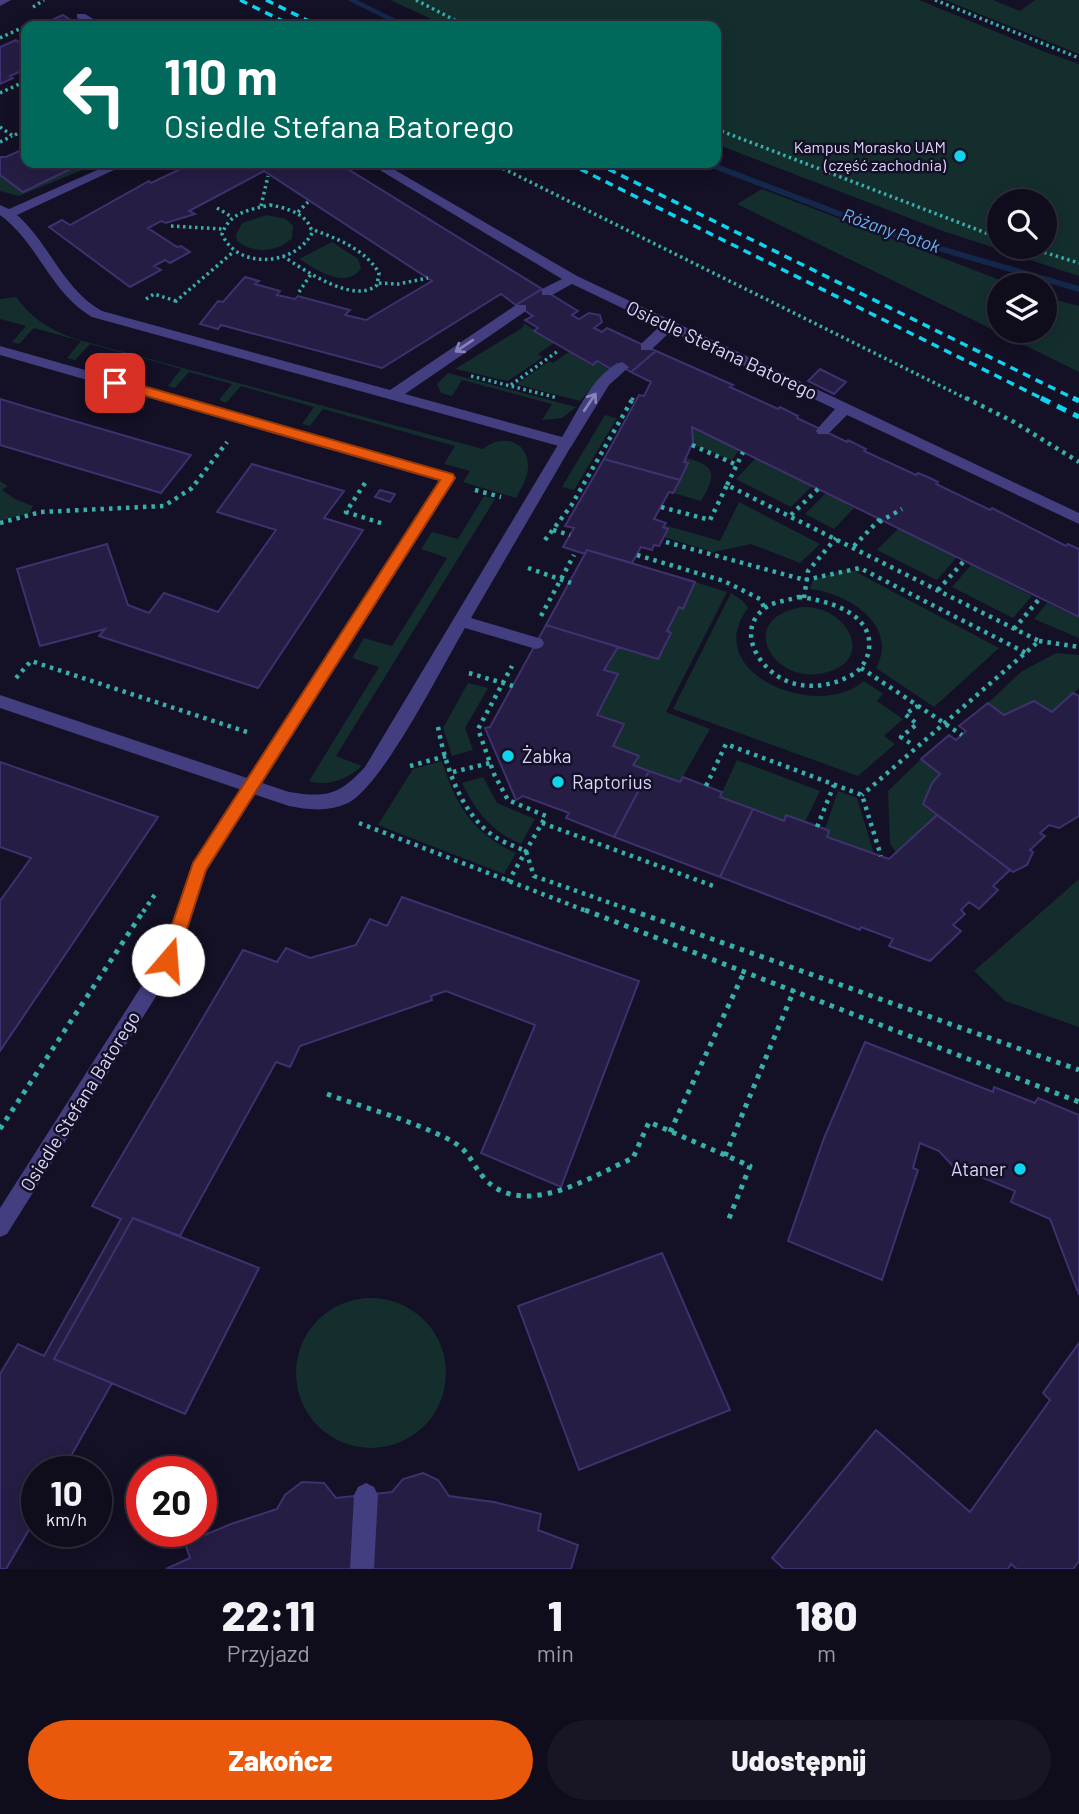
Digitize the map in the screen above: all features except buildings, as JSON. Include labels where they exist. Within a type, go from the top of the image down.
[{"type":"street","points":[[0,3],[5,0]]},
{"type":"street","points":[[81,16],[90,21]]},
{"type":"street","points":[[111,168],[5,212],[79,307],[566,443]]},
{"type":"street","name":"Osiedle Stefana Batorego","points":[[382,168],[572,279],[1079,519]]},
{"type":"street","points":[[547,292],[572,279]]},
{"type":"street","points":[[393,395],[521,308]]},
{"type":"street","points":[[646,347],[669,325]]},
{"type":"street","name":"Osiedle Stefana Batorego","points":[[0,350],[448,478],[199,868],[168,960],[0,1227]]},
{"type":"street","points":[[0,701],[251,788],[307,803],[332,802],[351,795],[371,772],[587,406],[604,382],[622,367]]},
{"type":"street","points":[[823,431],[845,408]]},
{"type":"street","points":[[461,621],[531,642]]},
{"type":"street","points":[[362,1569],[366,1495]]},
{"type":"path","points":[[416,0],[456,21]]},
{"type":"path","points":[[935,0],[1079,58]]},
{"type":"path","points":[[0,38],[21,28]]},
{"type":"path","points":[[0,93],[21,83]]},
{"type":"path","points":[[0,127],[13,136]]},
{"type":"path","points":[[721,131],[987,233]]},
{"type":"path","points":[[0,142],[21,132]]},
{"type":"path","points":[[502,168],[1014,422],[1079,461]]},
{"type":"path","points":[[261,206],[268,176]]},
{"type":"path","points":[[298,212],[308,202]]},
{"type":"path","points":[[261,206],[285,207],[298,212],[308,220],[311,229],[309,239],[301,247],[282,256],[260,259],[232,253],[223,243],[220,234],[232,216],[261,206]]},
{"type":"path","points":[[217,208],[232,216]]},
{"type":"path","points":[[171,226],[222,229]]},
{"type":"path","points":[[311,229],[334,237],[365,256],[377,268],[379,283]]},
{"type":"path","points":[[152,329],[193,284],[232,253]]},
{"type":"path","points":[[282,256],[311,274],[338,286],[363,292],[379,283],[398,284],[428,278]]},
{"type":"path","points":[[1057,256],[1079,263]]},
{"type":"path","points":[[299,292],[311,274]]},
{"type":"path","points":[[510,386],[558,351]]},
{"type":"path","points":[[435,366],[623,416]]},
{"type":"path","points":[[0,523],[41,512],[163,506],[178,501],[188,495],[231,436]]},
{"type":"path","points":[[692,445],[737,465]]},
{"type":"path","points":[[661,507],[709,520],[743,452]]},
{"type":"path","points":[[368,480],[346,512],[396,528]]},
{"type":"path","points":[[727,485],[1039,641],[1079,647]]},
{"type":"path","points":[[791,515],[820,488]]},
{"type":"path","points":[[853,547],[879,521],[892,517],[902,509]]},
{"type":"path","points":[[874,526],[887,522]]},
{"type":"path","points":[[553,530],[570,535]]},
{"type":"path","points":[[804,598],[808,568],[836,538]]},
{"type":"path","points":[[666,542],[805,580],[817,580],[845,568],[860,568],[1028,654]]},
{"type":"path","points":[[508,882],[546,816],[508,800],[490,763],[478,729],[531,642],[574,555]]},
{"type":"path","points":[[637,555],[724,581],[760,599],[765,609]]},
{"type":"path","points":[[937,590],[964,561]]},
{"type":"path","points":[[528,568],[571,583]]},
{"type":"path","points":[[804,598],[838,606],[859,622],[869,644],[866,658],[860,667],[843,680],[824,685],[794,683],[775,675],[755,657],[750,642],[751,627],[765,609],[781,601],[804,598]]},
{"type":"path","points":[[1014,629],[1040,598]]},
{"type":"path","points":[[863,795],[1028,654],[1039,641]]},
{"type":"path","points":[[7,680],[13,682],[31,661],[260,736],[231,781]]},
{"type":"path","points":[[860,667],[962,735]]},
{"type":"path","points":[[469,673],[513,686]]},
{"type":"path","points":[[909,743],[901,737],[917,724],[905,714],[919,706]]},
{"type":"path","points":[[706,786],[726,744],[863,795]]},
{"type":"path","points":[[453,772],[490,763]]},
{"type":"path","points":[[817,827],[834,785]]},
{"type":"path","points":[[863,795],[881,856]]},
{"type":"path","points":[[357,822],[1079,1102]]},
{"type":"path","points":[[542,823],[716,887]]},
{"type":"path","points":[[526,851],[534,876],[1079,1070]]},
{"type":"path","points":[[0,1129],[161,885]]},
{"type":"path","points":[[670,1132],[744,972]]},
{"type":"path","points":[[725,1156],[794,990]]},
{"type":"path","points":[[327,1094],[444,1137],[470,1153],[485,1179],[512,1196],[545,1196],[633,1158],[649,1122],[750,1166],[728,1222]]},
{"type":"green space","name":"Kampus Morasko UAM (część zachodnia)","points":[[390,0],[919,0],[1079,64],[1079,276],[1028,259],[1057,259],[1057,189],[987,189],[987,246],[721,146],[721,21],[436,21]]},
{"type":"green space","points":[[945,0],[993,0],[1020,11],[1035,0],[1079,0],[1079,54]]},
{"type":"green space","points":[[73,168],[87,168],[19,196],[0,191],[0,175],[23,192]]},
{"type":"green space","points":[[762,189],[987,275],[987,327],[737,204]]},
{"type":"green space","points":[[267,215],[286,219],[293,226],[292,238],[279,247],[265,250],[251,248],[237,241],[236,235],[242,223]]},
{"type":"green space","points":[[332,242],[358,259],[361,268],[355,275],[347,278],[331,276],[299,259]]},
{"type":"green space","points":[[16,297],[44,324],[79,340],[483,449],[497,442],[512,442],[523,450],[527,457],[526,478],[516,498],[463,482],[470,471],[444,464],[455,446],[323,409],[310,426],[302,424],[314,407],[241,386],[226,403],[219,400],[232,384],[189,372],[175,388],[168,386],[181,369],[139,357],[125,374],[118,372],[131,355],[90,344],[75,360],[67,358],[81,341],[34,328],[19,344],[12,342],[26,326],[0,319],[0,299]]},
{"type":"green space","points":[[1057,300],[1079,306],[1079,372],[1020,343],[1057,343]]},
{"type":"green space","points":[[524,323],[554,343],[538,354],[543,357],[508,381],[455,369],[522,328]]},
{"type":"green space","points":[[569,352],[592,366],[597,362],[608,369],[580,401],[519,385],[518,383],[549,361],[553,363]]},
{"type":"green space","points":[[448,373],[576,407],[562,418],[542,420],[552,404],[462,380],[452,396],[441,393],[437,384]]},
{"type":"green space","points":[[605,415],[617,418],[574,490],[562,487]]},
{"type":"green space","points":[[692,427],[739,450],[732,460],[692,444]]},
{"type":"green space","points":[[686,458],[704,465],[711,473],[709,485],[701,501],[673,493],[688,464],[684,462]]},
{"type":"green space","points":[[756,458],[813,485],[791,507],[736,479]]},
{"type":"green space","points":[[0,481],[8,486],[2,490],[33,506],[30,513],[0,521]]},
{"type":"green space","points":[[827,492],[854,508],[834,529],[805,514]]},
{"type":"green space","points":[[484,496],[495,499],[336,756],[362,766],[337,781],[309,781],[379,667],[352,658],[364,638],[392,646],[447,558],[421,549],[432,532],[458,539]]},
{"type":"green space","points":[[739,502],[820,544],[800,563],[751,544],[713,552],[664,537],[668,529],[663,527],[664,525],[720,541]]},
{"type":"green space","points":[[899,528],[957,557],[937,580],[877,550]]},
{"type":"green space","points":[[971,565],[1032,596],[1013,618],[952,587]]},
{"type":"green space","points":[[844,570],[854,571],[999,648],[934,707],[876,668],[882,652],[881,638],[866,614],[839,597],[810,589],[813,580]]},
{"type":"green space","points":[[695,582],[727,592],[666,712],[710,729],[680,782],[633,765],[638,755],[613,746],[624,724],[597,715],[618,674],[604,670],[618,647],[671,633],[667,631],[679,607],[683,608]]},
{"type":"green space","points":[[731,593],[748,608],[737,631],[739,652],[751,670],[770,684],[794,693],[819,696],[844,692],[864,681],[883,694],[877,701],[903,719],[884,736],[895,744],[858,776],[673,709]]},
{"type":"green space","points":[[1047,603],[1079,618],[1079,638],[1034,619]]},
{"type":"green space","points":[[802,607],[818,608],[831,614],[850,634],[853,646],[850,657],[841,666],[824,673],[805,674],[789,669],[768,649],[766,636],[770,624],[782,613]]},
{"type":"green space","points":[[1056,653],[1079,655],[1079,688],[1052,712],[1034,701],[1004,715],[988,703],[1021,672]]},
{"type":"green space","points":[[468,683],[488,688],[465,728],[473,750],[452,756],[443,728]]},
{"type":"green space","points":[[921,759],[940,774],[937,815],[896,853],[890,843],[888,791]]},
{"type":"green space","points":[[737,760],[820,791],[805,822],[787,815],[784,821],[720,797]]},
{"type":"green space","points":[[442,761],[453,792],[468,816],[488,837],[516,853],[504,874],[378,825],[413,769]]},
{"type":"green space","points":[[483,777],[497,803],[535,819],[521,844],[501,833],[486,820],[462,783]]},
{"type":"green space","points":[[838,791],[857,798],[874,854],[827,837],[829,831],[825,829]]},
{"type":"green space","points":[[1079,879],[1079,1027],[1005,1001],[974,971]]},
{"type":"green space","points":[[371,1298],[400,1304],[424,1320],[440,1344],[446,1373],[440,1402],[424,1426],[400,1442],[371,1448],[342,1442],[318,1426],[302,1402],[296,1373],[302,1344],[318,1320],[342,1304]]},
{"type":"waterway","name":"Różany Potok","points":[[351,0],[395,21]]},
{"type":"waterway","name":"Różany Potok","points":[[720,168],[900,237],[1079,289]]},
{"type":"railway","points":[[240,0],[283,21]]},
{"type":"railway","points":[[266,0],[309,21]]},
{"type":"railway","points":[[578,168],[1045,400]]},
{"type":"railway","points":[[606,168],[1077,400]]},
{"type":"railway","points":[[1041,398],[1045,400]]},
{"type":"railway","points":[[1073,398],[1077,400]]},
{"type":"railway","points":[[1045,400],[1079,417]]},
{"type":"place","name":"Kampus Morasko UAM (część zachodnia)","points":[[960,156]]},
{"type":"place","name":"Żabka","points":[[508,756]]},
{"type":"place","name":"Raptorius","points":[[558,782]]},
{"type":"place","name":"Ataner","points":[[1020,1169]]},
{"type":"route","points":[[115,383],[448,478],[199,868],[168,960]]}]
